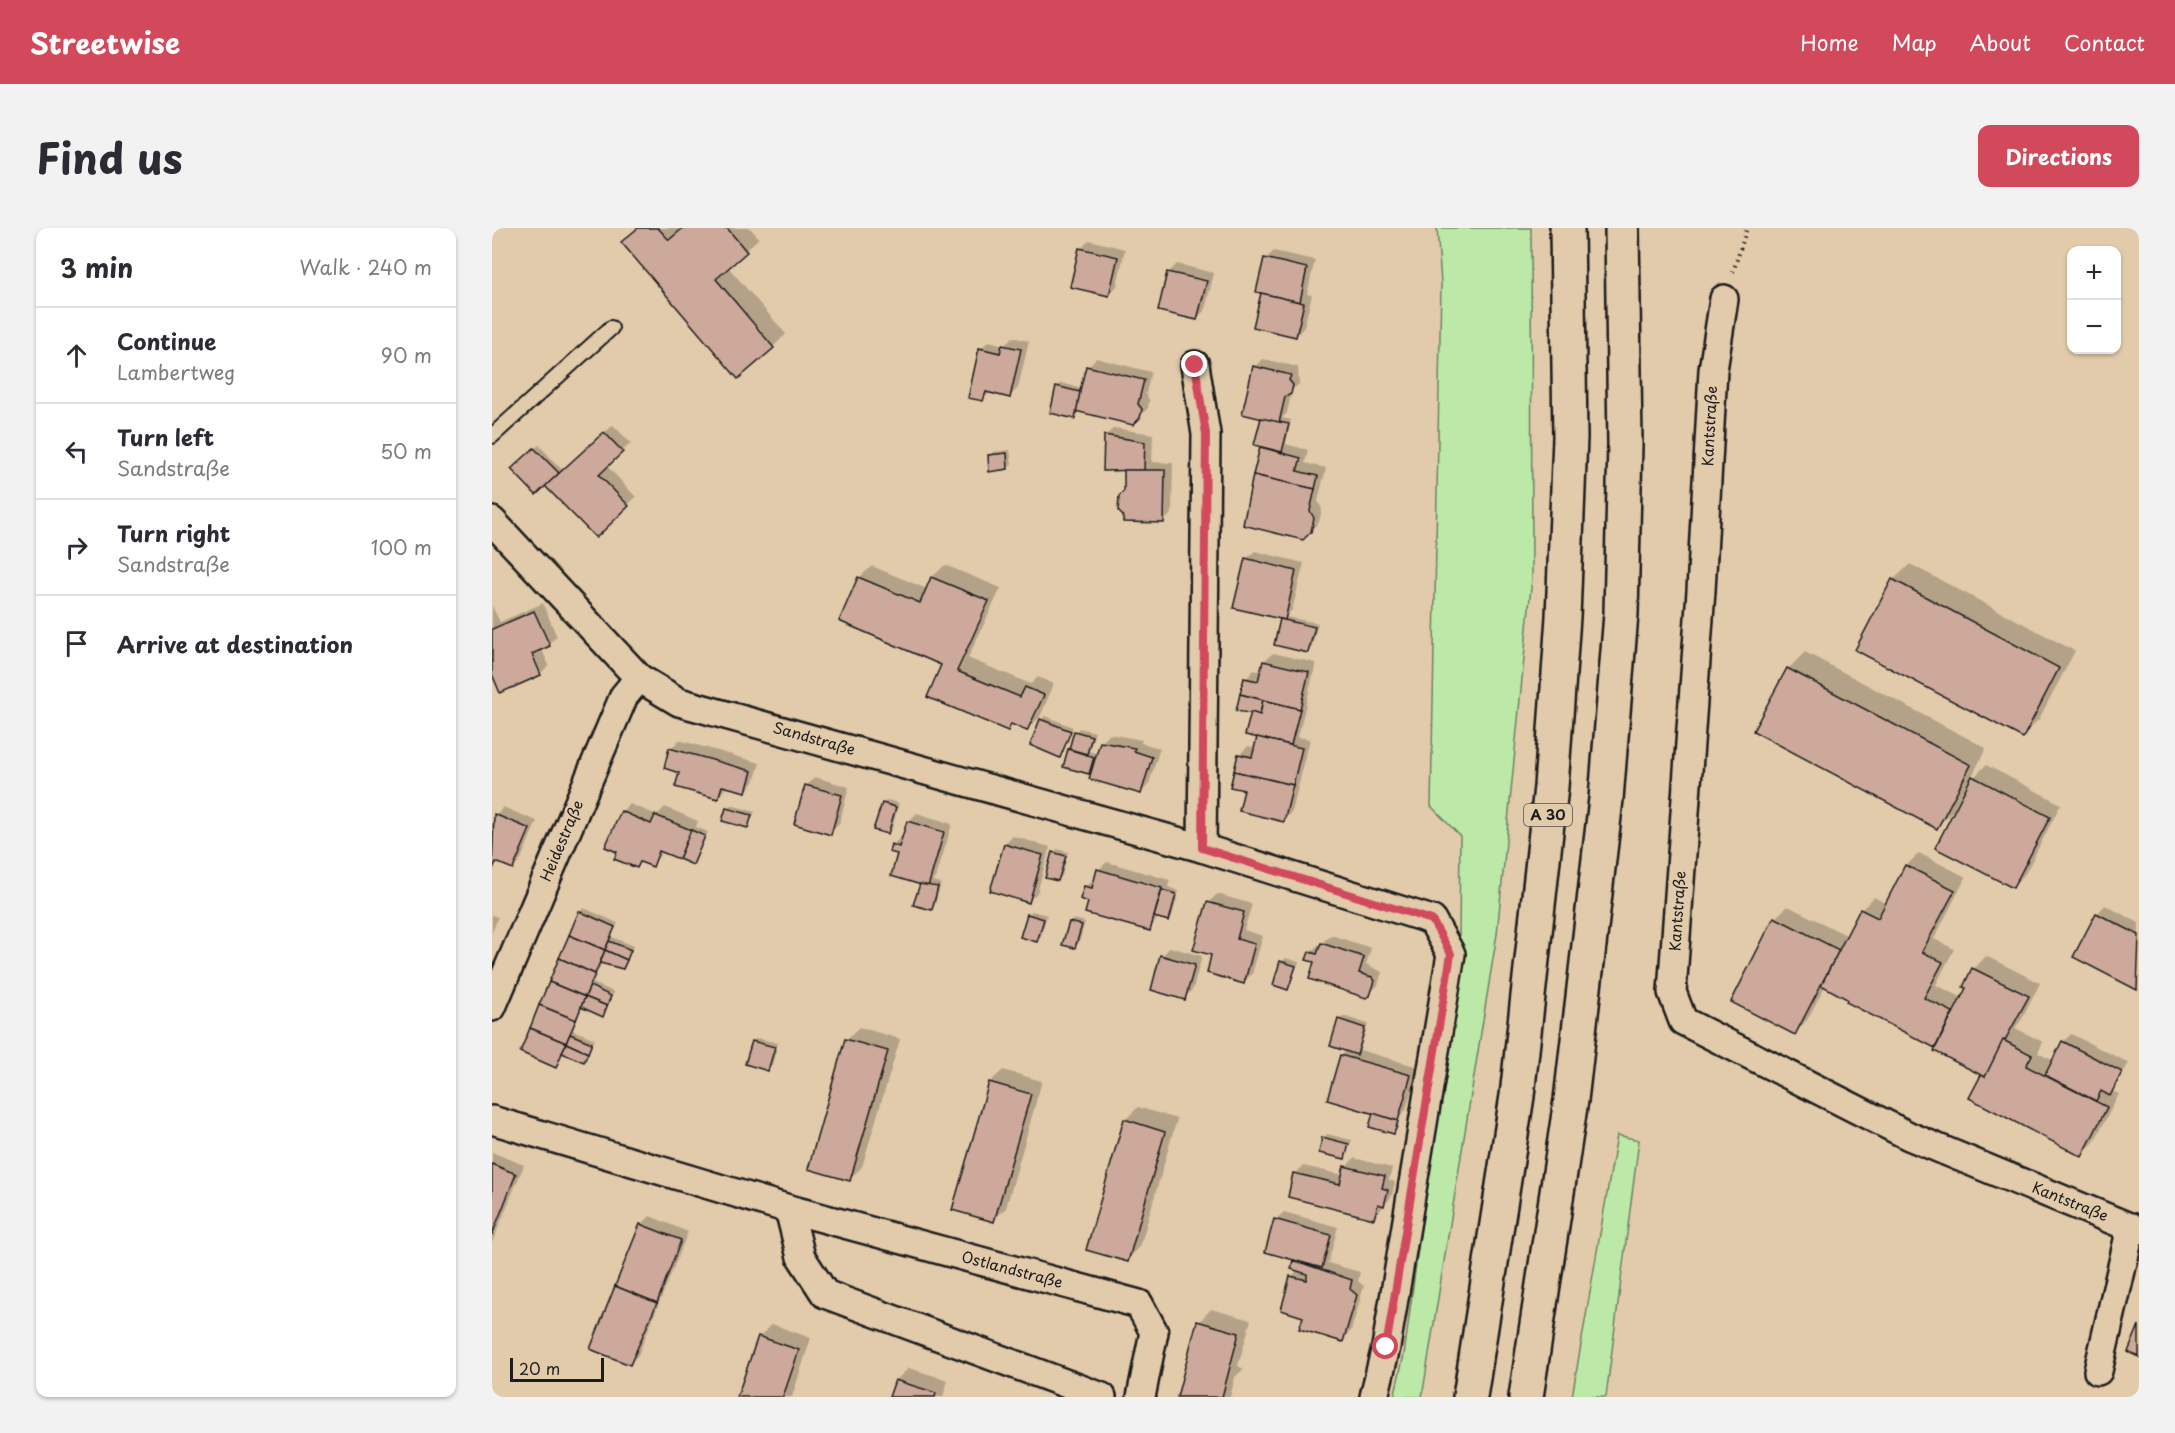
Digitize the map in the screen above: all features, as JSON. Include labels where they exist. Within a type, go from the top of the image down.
[{"type":"highway","name":"A 30","points":[[1470,1397],[1517,1096],[1551,787],[1563,617],[1570,437],[1567,228]]},
{"type":"highway","points":[[1527,1397],[1571,1100],[1606,799],[1621,614],[1625,444],[1622,228]]},
{"type":"street","name":"Kantstraße","points":[[1724,298],[1713,370],[1701,591],[1672,992],[1683,1021],[1909,1136],[2135,1229]]},
{"type":"street","points":[[1195,365],[1206,434],[1202,848]]},
{"type":"street","name":"Sandstraße","points":[[492,521],[639,678],[679,702],[1202,848],[1432,920],[1451,954],[1386,1347],[1374,1397]]},
{"type":"street","name":"Heidestraße","points":[[492,1007],[624,696],[639,678]]},
{"type":"street","name":"Ostlandstraße","points":[[492,1120],[789,1209],[1139,1304],[1154,1332],[1141,1397]]},
{"type":"street","points":[[789,1209],[801,1257],[825,1294],[1102,1397]]},
{"type":"street","points":[[2098,1371],[2135,1229]]},
{"type":"lane","points":[[492,436],[611,328]]},
{"type":"path","points":[[1724,298],[1747,228]]},
{"type":"green space","points":[[1437,228],[1531,228],[1532,577],[1497,934],[1422,1397],[1394,1397],[1404,1355],[1459,938],[1460,836],[1431,806],[1441,283]]},
{"type":"green space","points":[[1617,1135],[1639,1140],[1606,1397],[1572,1397]]},
{"type":"building","points":[[638,228],[658,228],[669,240],[683,228],[727,228],[747,252],[716,279],[774,348],[738,379],[621,242]]},
{"type":"building","points":[[1079,248],[1118,257],[1109,296],[1070,287]]},
{"type":"building","points":[[1264,258],[1307,268],[1300,302],[1256,292]]},
{"type":"building","points":[[1167,272],[1207,281],[1197,320],[1158,311]]},
{"type":"building","points":[[1261,293],[1304,303],[1296,337],[1253,327]]},
{"type":"building","points":[[1002,345],[1021,349],[1010,398],[986,392],[983,401],[968,398],[979,348],[1000,353]]},
{"type":"building","points":[[1086,366],[1144,380],[1138,404],[1142,409],[1140,418],[1133,425],[1075,411]]},
{"type":"building","points":[[1253,366],[1291,375],[1289,380],[1293,385],[1291,394],[1285,397],[1279,423],[1242,414]]},
{"type":"building","points":[[1056,386],[1080,392],[1075,419],[1050,413]]},
{"type":"building","points":[[1261,418],[1289,424],[1282,452],[1254,445]]},
{"type":"building","points":[[604,432],[623,452],[599,475],[629,506],[596,538],[545,486]]},
{"type":"building","points":[[1104,435],[1145,442],[1144,470],[1103,471]]},
{"type":"building","points":[[1260,447],[1301,458],[1297,471],[1318,476],[1315,489],[1253,475]]},
{"type":"building","points":[[534,448],[559,473],[536,495],[511,469]]},
{"type":"building","points":[[1007,453],[1008,469],[989,472],[988,455]]},
{"type":"building","points":[[1124,470],[1165,470],[1164,523],[1123,522],[1123,516],[1118,511],[1119,496],[1124,491]]},
{"type":"building","points":[[1253,475],[1315,489],[1310,511],[1314,518],[1311,532],[1303,540],[1243,525]]},
{"type":"building","points":[[1245,558],[1296,571],[1285,620],[1233,608]]},
{"type":"building","points":[[858,577],[920,603],[931,577],[989,601],[957,671],[1020,697],[1025,687],[1044,695],[1027,731],[1011,724],[1008,731],[927,697],[941,665],[839,621]]},
{"type":"building","points":[[1892,579],[2059,668],[2023,738],[1855,650]]},
{"type":"building","points":[[534,611],[550,646],[532,654],[541,675],[500,693],[492,674],[492,629]]},
{"type":"building","points":[[1280,619],[1315,627],[1308,653],[1274,645]]},
{"type":"building","points":[[1263,661],[1309,672],[1300,709],[1240,694],[1244,678],[1258,681]]},
{"type":"building","points":[[1787,668],[1971,765],[1937,829],[1753,731]]},
{"type":"building","points":[[1240,694],[1263,700],[1260,715],[1236,711]]},
{"type":"building","points":[[1263,700],[1300,709],[1291,745],[1245,735],[1251,712],[1260,715]]},
{"type":"building","points":[[1040,719],[1071,731],[1060,758],[1030,745]]},
{"type":"building","points":[[1074,731],[1092,736],[1087,754],[1069,749]]},
{"type":"building","points":[[1257,737],[1302,748],[1293,785],[1234,771],[1238,754],[1252,757]]},
{"type":"building","points":[[1100,742],[1135,748],[1134,751],[1152,757],[1141,794],[1089,779]]},
{"type":"building","points":[[669,748],[752,771],[746,792],[722,786],[718,799],[675,787],[679,773],[664,768]]},
{"type":"building","points":[[1068,749],[1094,757],[1089,774],[1063,767]]},
{"type":"building","points":[[1234,771],[1293,785],[1284,822],[1239,811],[1244,790],[1230,787]]},
{"type":"building","points":[[1972,776],[2050,817],[2013,888],[1935,848]]},
{"type":"building","points":[[805,785],[842,795],[831,835],[794,824]]},
{"type":"building","points":[[882,803],[896,807],[888,834],[873,830]]},
{"type":"building","points":[[726,808],[752,815],[748,828],[722,821]]},
{"type":"building","points":[[621,811],[651,824],[655,815],[691,830],[679,859],[659,851],[653,867],[640,862],[637,868],[614,859],[617,852],[605,847]]},
{"type":"building","points":[[494,814],[530,829],[513,869],[496,862],[492,871]]},
{"type":"building","points":[[907,821],[944,832],[928,887],[891,876],[897,854],[889,852],[891,844],[899,847]]},
{"type":"building","points":[[691,830],[705,836],[693,865],[679,859]]},
{"type":"building","points":[[1004,844],[1043,855],[1029,903],[990,891]]},
{"type":"building","points":[[1052,852],[1066,856],[1058,881],[1045,878]]},
{"type":"building","points":[[1905,865],[1955,890],[1922,952],[1943,962],[1924,998],[1953,1012],[1935,1048],[1846,1002],[1847,999],[1821,985],[1860,909],[1878,918]]},
{"type":"building","points":[[1097,869],[1162,888],[1150,931],[1085,913],[1088,902],[1080,899],[1084,886],[1092,888]]},
{"type":"building","points":[[920,884],[938,887],[932,910],[913,905]]},
{"type":"building","points":[[1162,890],[1176,894],[1169,921],[1154,917]]},
{"type":"building","points":[[1207,902],[1244,912],[1237,939],[1255,944],[1244,984],[1207,973],[1211,955],[1193,950]]},
{"type":"building","points":[[579,911],[615,927],[605,950],[569,935]]},
{"type":"building","points":[[2096,913],[2139,935],[2137,990],[2073,957]]},
{"type":"building","points":[[1027,914],[1044,919],[1037,942],[1020,937]]},
{"type":"building","points":[[1774,917],[1839,950],[1795,1035],[1731,1002]]},
{"type":"building","points":[[1069,922],[1082,925],[1075,948],[1062,945]]},
{"type":"building","points":[[569,935],[605,950],[595,974],[559,958]]},
{"type":"building","points":[[609,941],[631,950],[627,960],[605,950]]},
{"type":"building","points":[[1321,943],[1364,957],[1359,973],[1372,977],[1375,981],[1370,996],[1366,998],[1309,979],[1314,962],[1306,960],[1309,952],[1317,954]]},
{"type":"building","points":[[605,950],[627,960],[623,969],[600,963]]},
{"type":"building","points":[[1160,955],[1195,965],[1185,1000],[1151,990]]},
{"type":"building","points":[[559,958],[595,974],[585,997],[549,982]]},
{"type":"building","points":[[1280,961],[1296,966],[1288,990],[1273,985]]},
{"type":"building","points":[[1972,968],[2029,996],[1985,1077],[1934,1051],[1966,988],[1963,987]]},
{"type":"building","points":[[549,982],[585,997],[576,1020],[539,1005]]},
{"type":"building","points":[[590,986],[611,996],[607,1006],[585,997]]},
{"type":"building","points":[[585,997],[607,1006],[603,1017],[581,1007]]},
{"type":"building","points":[[539,1005],[576,1020],[566,1043],[530,1028]]},
{"type":"building","points":[[1338,1019],[1365,1028],[1357,1055],[1330,1046]]},
{"type":"building","points":[[530,1028],[566,1043],[556,1068],[520,1052]]},
{"type":"building","points":[[570,1034],[592,1043],[588,1053],[566,1043]]},
{"type":"building","points":[[845,1039],[888,1051],[850,1181],[808,1169]]},
{"type":"building","points":[[2003,1040],[2032,1055],[2026,1066],[2107,1107],[2082,1157],[1969,1098],[1981,1075],[1985,1077]]},
{"type":"building","points":[[752,1041],[775,1047],[768,1071],[745,1064]]},
{"type":"building","points":[[2062,1041],[2122,1072],[2110,1096],[2101,1091],[2096,1101],[2045,1075]]},
{"type":"building","points":[[566,1043],[588,1053],[584,1062],[562,1053]]},
{"type":"building","points":[[1340,1055],[1411,1075],[1398,1121],[1327,1100]]},
{"type":"building","points":[[989,1082],[1031,1094],[994,1222],[952,1210]]},
{"type":"building","points":[[1373,1113],[1398,1121],[1394,1134],[1369,1127]]},
{"type":"building","points":[[1124,1119],[1165,1132],[1128,1262],[1086,1250]]},
{"type":"building","points":[[1322,1137],[1349,1144],[1345,1159],[1319,1153]]},
{"type":"building","points":[[492,1164],[516,1174],[492,1235]]},
{"type":"building","points":[[1344,1166],[1385,1176],[1382,1188],[1388,1190],[1384,1206],[1378,1204],[1374,1219],[1288,1197],[1293,1173],[1340,1184]]},
{"type":"building","points":[[1274,1219],[1331,1235],[1322,1268],[1265,1252]]},
{"type":"building","points":[[640,1224],[681,1240],[657,1303],[615,1286]]},
{"type":"building","points":[[1293,1260],[1352,1280],[1350,1289],[1357,1295],[1343,1342],[1299,1329],[1303,1317],[1281,1310],[1290,1276],[1307,1280],[1307,1274],[1291,1269]]},
{"type":"building","points":[[615,1286],[657,1303],[630,1365],[590,1349]]},
{"type":"building","points":[[1197,1321],[1239,1333],[1222,1397],[1177,1397]]},
{"type":"building","points":[[2139,1325],[2139,1357],[2128,1352]]},
{"type":"building","points":[[758,1336],[799,1350],[783,1397],[737,1397]]},
{"type":"building","points":[[895,1380],[936,1393],[935,1397],[889,1397]]},
{"type":"route","points":[[1195,365],[1206,434],[1202,848],[1432,920],[1451,954],[1386,1347]]}]
